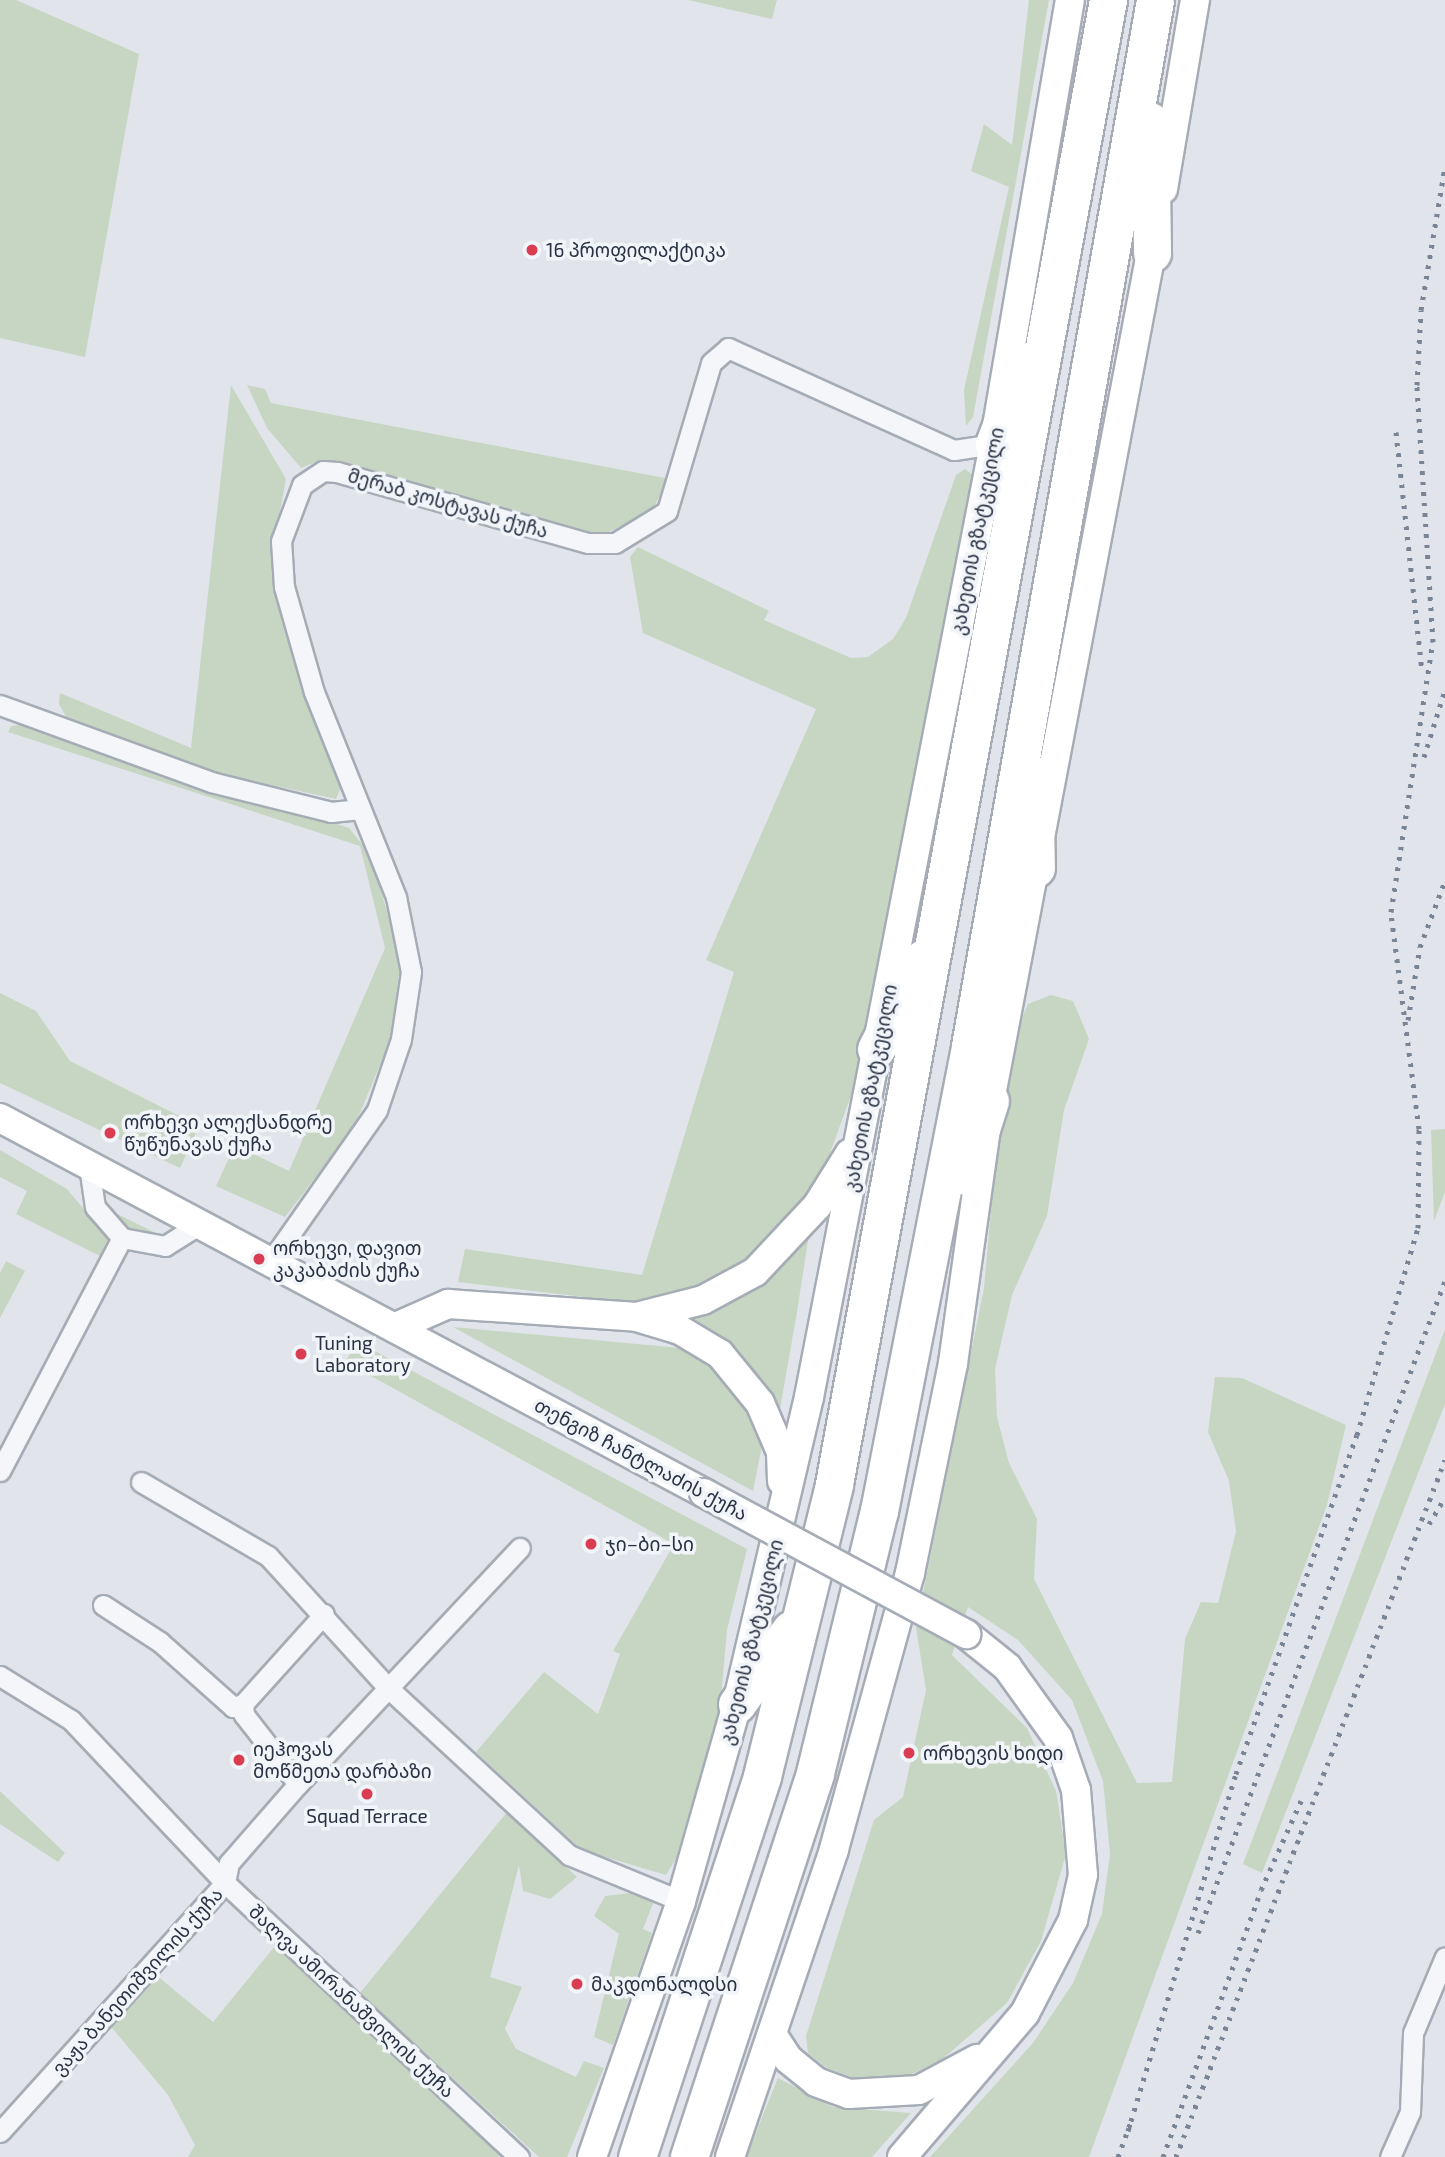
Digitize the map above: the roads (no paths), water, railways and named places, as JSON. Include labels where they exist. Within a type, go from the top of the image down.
[{"type":"highway","name":"კახეთის გზატკეცილი","points":[[637,2157],[717,1929],[804,1611],[866,1330],[1108,0]]},
{"type":"highway","points":[[1152,18],[1152,253]]},
{"type":"highway","points":[[689,2157],[815,1773],[919,1323],[1152,18]]},
{"type":"highway","points":[[994,444],[1058,276]]},
{"type":"highway","points":[[1032,692],[1036,868]]},
{"type":"highway","points":[[876,1049],[941,923]]},
{"type":"highway","points":[[919,1323],[990,1101]]},
{"type":"highway","points":[[737,1704],[804,1611]]},
{"type":"street","name":"კახეთის გზატკეცილი","points":[[592,2157],[681,1901],[737,1704],[781,1519],[865,1113],[994,444],[1070,0]]},
{"type":"street","points":[[730,2157],[834,1849],[910,1573],[953,1363],[990,1101],[1152,253],[1195,0]]},
{"type":"street","name":"მერაბ კოსტავას ქუჩა","points":[[271,1261],[377,1110],[409,1002],[411,972],[396,897],[358,809],[314,692],[284,587],[286,517],[312,476],[337,472],[588,543],[615,543],[667,511],[711,363],[728,348],[954,450],[994,444]]},
{"type":"street","points":[[0,705],[211,782],[331,812],[358,809]]},
{"type":"street","points":[[638,1317],[703,1300],[755,1272],[843,1168],[865,1113]]},
{"type":"street","name":"თენგიზ ჩანტლაძის ქუჩა","points":[[0,1118],[398,1326],[966,1634],[1007,1667],[1051,1726],[1076,1790],[1083,1834],[1083,1875],[1068,1932],[1025,2013],[902,2157]]},
{"type":"street","points":[[89,1166],[95,1207],[122,1238],[166,1246],[200,1224]]},
{"type":"street","points":[[0,1471],[122,1238]]},
{"type":"street","points":[[398,1326],[448,1304],[638,1317],[702,1341],[748,1385],[781,1452],[781,1519]]},
{"type":"street","points":[[141,1482],[252,1544],[324,1614],[387,1687],[569,1855],[681,1901]]},
{"type":"street","name":"ვაჟა ბანეთიშვილის ქუჩა","points":[[0,2132],[225,1883],[229,1863],[298,1784],[520,1548]]},
{"type":"street","points":[[103,1605],[160,1642],[233,1707],[243,1704],[324,1614]]},
{"type":"street","name":"შალვა ამირანაშვილის ქუჩა","points":[[0,1676],[71,1720],[225,1883],[519,2157]]},
{"type":"street","points":[[243,1704],[244,1715],[298,1784]]},
{"type":"street","points":[[1390,2157],[1410,2112],[1413,2033],[1445,1957]]},
{"type":"street","points":[[772,2034],[788,2059],[817,2082],[849,2094],[919,2090],[991,2050]]},
{"type":"railway","points":[[1128,2131],[1236,1774],[1357,1435],[1418,1228],[1419,1129],[1391,912],[1433,642],[1417,385],[1421,310],[1445,166]]},
{"type":"railway","points":[[1396,432],[1422,671]]},
{"type":"railway","points":[[1424,757],[1445,690]]},
{"type":"railway","points":[[1408,1020],[1420,947],[1445,881]]},
{"type":"railway","points":[[1198,1933],[1445,1281]]},
{"type":"railway","points":[[1176,2157],[1445,1460]]},
{"type":"railway","points":[[1429,1524],[1445,1497]]},
{"type":"railway","points":[[1163,2157],[1261,1890],[1301,1801]]},
{"type":"railway","points":[[1118,2157],[1131,2121]]},
{"type":"place","name":"16 პროფილაქტიკა","points":[[532,250]]},
{"type":"place","name":"ორხევი ალექსანდრე წუწუნავას ქუჩა","points":[[110,1133]]},
{"type":"place","name":"ორხევი, დავით კაკაბაძის ქუჩა","points":[[259,1259]]},
{"type":"place","name":"Tuning Laboratory","points":[[301,1354]]},
{"type":"place","name":"ჯი–ბი–სი","points":[[591,1544]]},
{"type":"place","name":"ორხევის ხიდი","points":[[909,1753]]},
{"type":"place","name":"იეჰოვას მოწმეთა დარბაზი","points":[[239,1760]]},
{"type":"place","name":"Squad Terrace","points":[[367,1794]]},
{"type":"place","name":"მაკდონალდსი","points":[[577,1984]]}]
